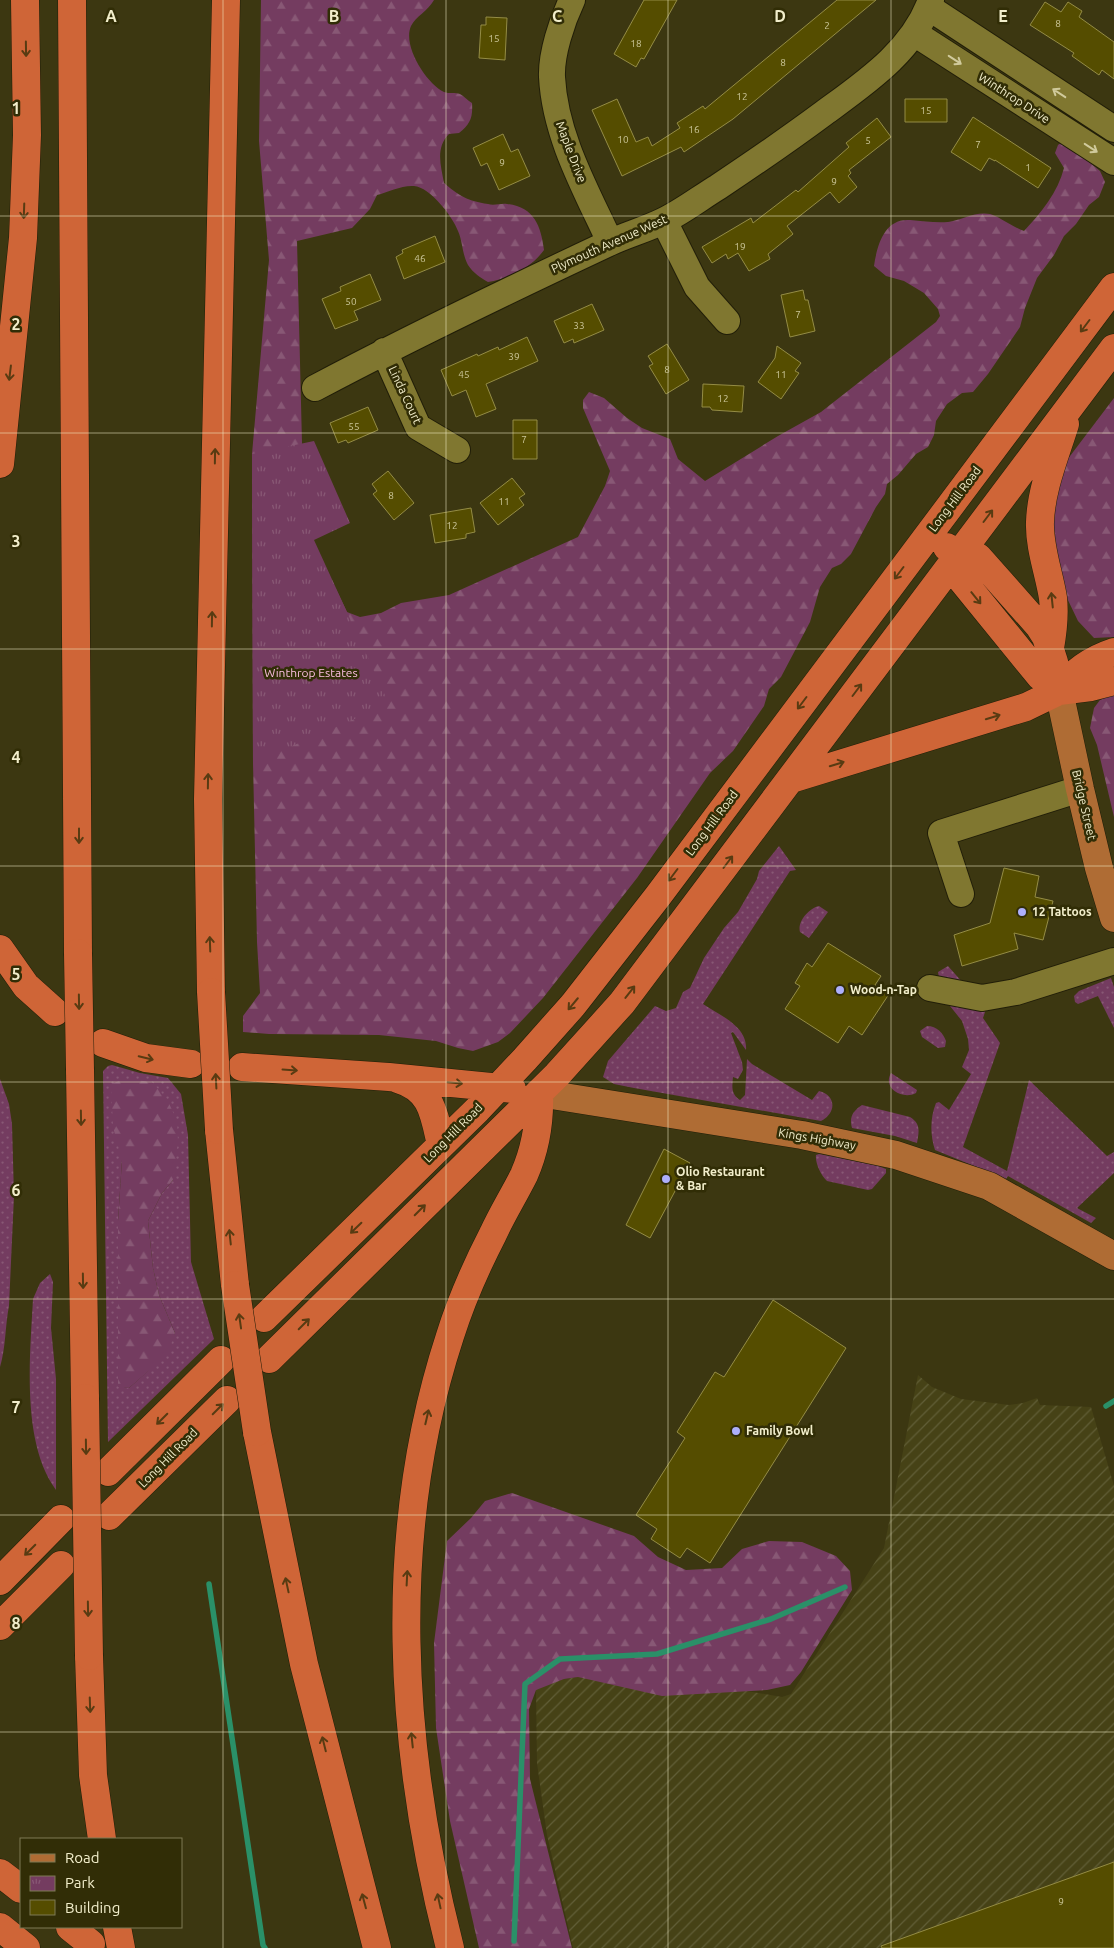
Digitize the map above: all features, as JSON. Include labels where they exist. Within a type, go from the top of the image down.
[{"type":"highway","points":[[0,464],[23,238],[27,135],[25,0]]},
{"type":"highway","points":[[72,0],[79,800],[78,953],[89,1656],[93,1775],[102,1838]]},
{"type":"highway","points":[[79,800],[90,425],[87,0]]},
{"type":"highway","points":[[226,0],[208,790],[211,992],[219,1130],[235,1285],[257,1432],[304,1664],[377,1948]]},
{"type":"highway","points":[[223,123],[236,0]]},
{"type":"highway","name":"Long Hill Road","points":[[264,1318],[499,1087],[562,1017],[637,924],[1114,287]]},
{"type":"highway","points":[[270,1359],[538,1093],[595,1034],[627,997],[1114,348]]},
{"type":"highway","points":[[1050,648],[1053,627],[1053,600],[1040,523],[1044,492],[1070,407]]},
{"type":"highway","name":"Bridge Street","points":[[929,534],[958,556],[972,554],[982,561],[1039,626],[1050,648],[1058,691]]},
{"type":"highway","points":[[958,556],[957,569],[961,579],[1040,676],[1058,691]]},
{"type":"highway","points":[[1058,691],[1082,666],[1114,652]]},
{"type":"highway","points":[[790,779],[1026,707],[1058,691],[1114,681]]},
{"type":"highway","points":[[0,950],[26,986],[54,1012]]},
{"type":"highway","points":[[103,1043],[146,1058],[191,1064]]},
{"type":"highway","points":[[242,1067],[389,1077],[410,1083],[426,1096],[435,1116],[441,1145]]},
{"type":"highway","name":"Kings Highway","points":[[389,1077],[499,1087],[538,1093]]},
{"type":"highway","points":[[450,1948],[424,1826],[410,1723],[406,1612],[413,1507],[423,1438],[445,1350],[461,1304],[482,1255],[526,1170],[537,1127],[538,1093]]},
{"type":"highway","points":[[108,1472],[221,1360]]},
{"type":"highway","name":"Long Hill Road","points":[[109,1516],[227,1400]]},
{"type":"highway","points":[[0,1581],[61,1519]]},
{"type":"highway","points":[[0,1626],[61,1565]]},
{"type":"highway","points":[[0,1873],[20,1888]]},
{"type":"highway","points":[[0,1927],[26,1948]]},
{"type":"highway","points":[[71,1928],[91,1944]]},
{"type":"highway","points":[[116,1928],[121,1948]]},
{"type":"main road","name":"Bridge Street","points":[[1058,691],[1099,868],[1114,918]]},
{"type":"main road","name":"Kings Highway","points":[[538,1093],[802,1135],[896,1155],[989,1186],[1114,1256]]},
{"type":"street","name":"Maple Drive","points":[[572,0],[564,16],[555,53],[552,75],[554,101],[566,143],[610,242]]},
{"type":"street","name":"Plymouth Avenue West","points":[[315,388],[384,351],[610,242],[664,221],[774,150],[850,94],[900,51],[924,16]]},
{"type":"street","points":[[924,16],[1114,129]]},
{"type":"street","name":"Winthrop Drive","points":[[924,16],[1114,162]]},
{"type":"street","points":[[664,221],[697,288],[727,320]]},
{"type":"street","name":"Linda Court","points":[[384,351],[418,427],[457,450]]},
{"type":"street","points":[[961,894],[940,833],[1080,789]]},
{"type":"street","points":[[930,988],[982,998],[1016,992],[1114,961]]},
{"type":"shaded area","points":[[918,1375],[932,1387],[961,1399],[1009,1405],[1037,1398],[1040,1405],[1091,1407],[1114,1486],[1114,1948],[573,1948],[547,1835],[537,1763],[536,1689],[564,1679],[578,1677],[695,1682],[782,1697],[791,1694],[884,1548]]},
{"type":"green space","points":[[261,0],[434,0],[411,26],[409,34],[413,54],[424,73],[437,88],[446,93],[460,94],[472,103],[471,117],[466,127],[459,133],[449,134],[442,145],[440,157],[444,183],[459,195],[475,201],[490,205],[507,204],[524,209],[534,219],[543,241],[544,250],[533,262],[512,275],[488,282],[475,273],[468,265],[458,231],[446,211],[427,191],[409,186],[377,195],[370,209],[352,228],[297,241],[302,443],[297,470],[291,541],[336,589],[347,612],[360,617],[381,613],[401,603],[449,595],[578,537],[605,486],[610,471],[583,408],[583,400],[589,392],[604,398],[642,428],[670,439],[678,459],[705,481],[821,412],[936,322],[940,316],[938,309],[924,293],[904,281],[886,276],[874,266],[877,250],[888,228],[901,221],[948,222],[985,213],[993,215],[1024,231],[1043,209],[1058,185],[1064,168],[1055,153],[1058,145],[1063,141],[1100,171],[1105,182],[1099,197],[1089,205],[1076,224],[1064,236],[1054,255],[1037,278],[1025,308],[1020,327],[988,374],[973,392],[962,393],[947,404],[936,421],[934,435],[928,447],[916,454],[898,475],[887,484],[885,494],[851,554],[841,564],[832,568],[820,587],[810,622],[781,677],[769,689],[764,706],[733,751],[710,773],[637,878],[543,998],[510,1033],[498,1042],[473,1051],[436,1041],[379,1035],[243,1032],[243,1016],[260,993],[253,763],[252,454],[269,260],[259,141]]},
{"type":"green space","points":[[1114,398],[1114,637],[1094,638],[1078,621],[1066,596],[1052,532],[1052,500],[1064,464]]},
{"type":"green space","name":"Winthrop Estates","points":[[314,441],[350,523],[314,540],[389,704],[253,763],[252,454]]},
{"type":"green space","points":[[1114,694],[1114,817],[1097,745],[1090,728],[1094,708],[1100,700]]},
{"type":"green space","points":[[779,846],[796,870],[790,871],[703,1004],[731,1022],[742,1034],[745,1042],[746,1050],[733,1032],[731,1033],[742,1062],[743,1070],[738,1079],[733,1077],[733,1090],[737,1098],[740,1100],[745,1095],[747,1059],[752,1064],[812,1100],[819,1091],[825,1093],[829,1096],[832,1104],[830,1114],[821,1121],[614,1084],[603,1077],[608,1061],[655,1006],[666,1011],[676,1008],[683,992],[690,988],[704,958],[724,928],[738,912],[757,879],[759,871]]},
{"type":"green space","points":[[819,906],[828,912],[809,938],[800,932],[800,924],[808,912]]},
{"type":"green space","points":[[948,966],[986,1009],[983,1018],[1000,1043],[963,1147],[1007,1171],[1029,1080],[1107,1156],[1114,1152],[1114,1173],[1077,1208],[1096,1218],[1091,1223],[1008,1176],[1006,1179],[935,1150],[931,1126],[936,1103],[939,1102],[949,1110],[971,1074],[962,1067],[969,1050],[968,1039],[962,1021],[946,1001],[941,990],[938,972]]},
{"type":"green space","points":[[1111,978],[1114,987],[1114,1028],[1098,996],[1078,1004],[1075,1002],[1074,996],[1079,991]]},
{"type":"green space","points":[[927,1026],[934,1027],[941,1033],[946,1041],[945,1047],[938,1048],[922,1037],[920,1031]]},
{"type":"green space","points":[[112,1065],[168,1078],[181,1094],[188,1135],[191,1262],[214,1339],[108,1442],[103,1071]],"holes":[[[122,1160],[173,1180],[162,1193],[148,1221],[153,1268],[159,1295],[175,1333],[148,1371],[129,1388],[118,1386],[118,1221]]]},
{"type":"green space","points":[[891,1073],[917,1090],[916,1093],[905,1095],[895,1092],[889,1084]]},
{"type":"green space","points":[[0,1079],[9,1104],[12,1124],[14,1196],[9,1306],[0,1367]]},
{"type":"green space","points":[[125,1079],[152,1082],[167,1099],[177,1121],[178,1141],[173,1180],[162,1193],[148,1221],[153,1268],[159,1295],[175,1333],[167,1355],[129,1388],[118,1387],[118,1221],[122,1160],[113,1127],[111,1084]]},
{"type":"green space","points":[[862,1105],[910,1117],[918,1125],[917,1143],[895,1136],[852,1128],[852,1115]]},
{"type":"green space","points":[[819,1154],[878,1166],[886,1169],[886,1173],[872,1189],[868,1190],[827,1181],[817,1165],[816,1155]]},
{"type":"green space","points":[[50,1274],[53,1282],[51,1328],[56,1379],[56,1490],[45,1471],[37,1448],[30,1398],[30,1346],[33,1299],[40,1283]]},
{"type":"green space","points":[[512,1493],[634,1536],[658,1557],[686,1570],[722,1568],[742,1549],[769,1541],[802,1542],[836,1556],[850,1571],[852,1590],[801,1672],[790,1685],[767,1690],[662,1696],[578,1677],[564,1679],[536,1690],[529,1709],[530,1779],[572,1948],[479,1948],[450,1821],[436,1728],[434,1643],[447,1541],[471,1518],[485,1501]]},
{"type":"building","points":[[644,0],[677,0],[644,59],[641,58],[636,67],[614,54]]},
{"type":"building","points":[[837,0],[876,0],[733,119],[684,152],[681,147],[622,176],[592,110],[617,99],[636,142],[648,137],[652,146],[680,128],[677,123],[703,106],[705,109]]},
{"type":"building","points":[[1045,2],[1061,12],[1068,2],[1082,11],[1079,17],[1114,42],[1114,79],[1102,70],[1099,75],[1072,56],[1074,53],[1030,25]]},
{"type":"building","points":[[486,17],[507,18],[505,60],[479,58],[481,25],[486,25]]},
{"type":"building","points":[[905,99],[947,99],[947,122],[905,122]]},
{"type":"building","points":[[973,117],[1051,168],[1038,188],[995,160],[989,158],[981,171],[951,152]]},
{"type":"building","points":[[877,118],[891,137],[849,170],[851,173],[848,176],[857,187],[839,203],[830,192],[787,226],[793,234],[768,254],[770,259],[749,271],[738,253],[728,259],[726,254],[712,263],[702,247],[751,218],[753,223],[796,190],[798,192],[849,147],[846,143]]},
{"type":"building","points":[[503,134],[511,152],[518,149],[530,176],[499,190],[487,163],[481,166],[473,148]]},
{"type":"building","points":[[435,236],[445,262],[404,279],[396,257],[403,253],[402,250]]},
{"type":"building","points":[[370,274],[381,300],[354,311],[358,320],[335,329],[322,299],[341,291],[340,287]]},
{"type":"building","points":[[803,290],[805,300],[808,300],[815,331],[790,337],[781,295]]},
{"type":"building","points":[[592,304],[604,330],[574,343],[573,339],[564,343],[554,321]]},
{"type":"building","points":[[527,337],[538,361],[486,384],[496,409],[476,417],[466,390],[452,396],[441,370],[477,354],[478,356],[498,347],[499,350]]},
{"type":"building","points":[[667,344],[689,380],[666,394],[649,366],[653,364],[648,356]]},
{"type":"building","points":[[777,346],[801,363],[795,371],[799,373],[781,399],[758,382],[775,358]]},
{"type":"building","points":[[703,384],[744,386],[742,412],[712,410],[710,407],[702,407]]},
{"type":"building","points":[[368,407],[378,430],[348,443],[346,440],[338,443],[330,423]]},
{"type":"building","points":[[513,420],[537,420],[537,459],[513,459]]},
{"type":"building","points":[[388,471],[414,503],[394,520],[373,494],[377,491],[372,484]]},
{"type":"building","points":[[512,478],[525,494],[519,498],[524,505],[498,525],[480,503]]},
{"type":"building","points":[[471,508],[475,532],[466,534],[466,538],[435,543],[430,515]]},
{"type":"building","name":"12 Tattoos","points":[[1004,868],[1039,876],[1035,897],[1053,901],[1043,940],[1014,933],[1018,949],[962,966],[954,935],[990,923]]},
{"type":"building","name":"Wood-n-Tap","points":[[828,943],[881,976],[875,985],[889,994],[862,1035],[849,1026],[838,1043],[785,1009],[800,986],[795,983],[807,963],[812,967]]},
{"type":"building","name":"Olio Restaurant & Bar","points":[[664,1149],[690,1163],[650,1238],[626,1225]]},
{"type":"building","name":"Family Bowl","points":[[773,1300],[846,1348],[710,1563],[687,1548],[680,1558],[651,1539],[657,1529],[636,1515],[685,1438],[677,1432],[715,1372],[724,1377]]},
{"type":"building","points":[[1114,1862],[1114,1948],[882,1948],[881,1946]]},
{"type":"waterway","points":[[1106,1406],[1114,1401]]},
{"type":"waterway","points":[[209,1584],[263,1945],[265,1948]]},
{"type":"waterway","points":[[514,1941],[525,1684],[560,1659],[657,1654],[771,1619],[845,1587]]},
{"type":"place","name":"12 Tattoos","points":[[1022,912]]},
{"type":"place","name":"Wood-n-Tap","points":[[840,990]]},
{"type":"place","name":"Olio Restaurant & Bar","points":[[666,1179]]},
{"type":"place","name":"Family Bowl","points":[[736,1431]]}]
